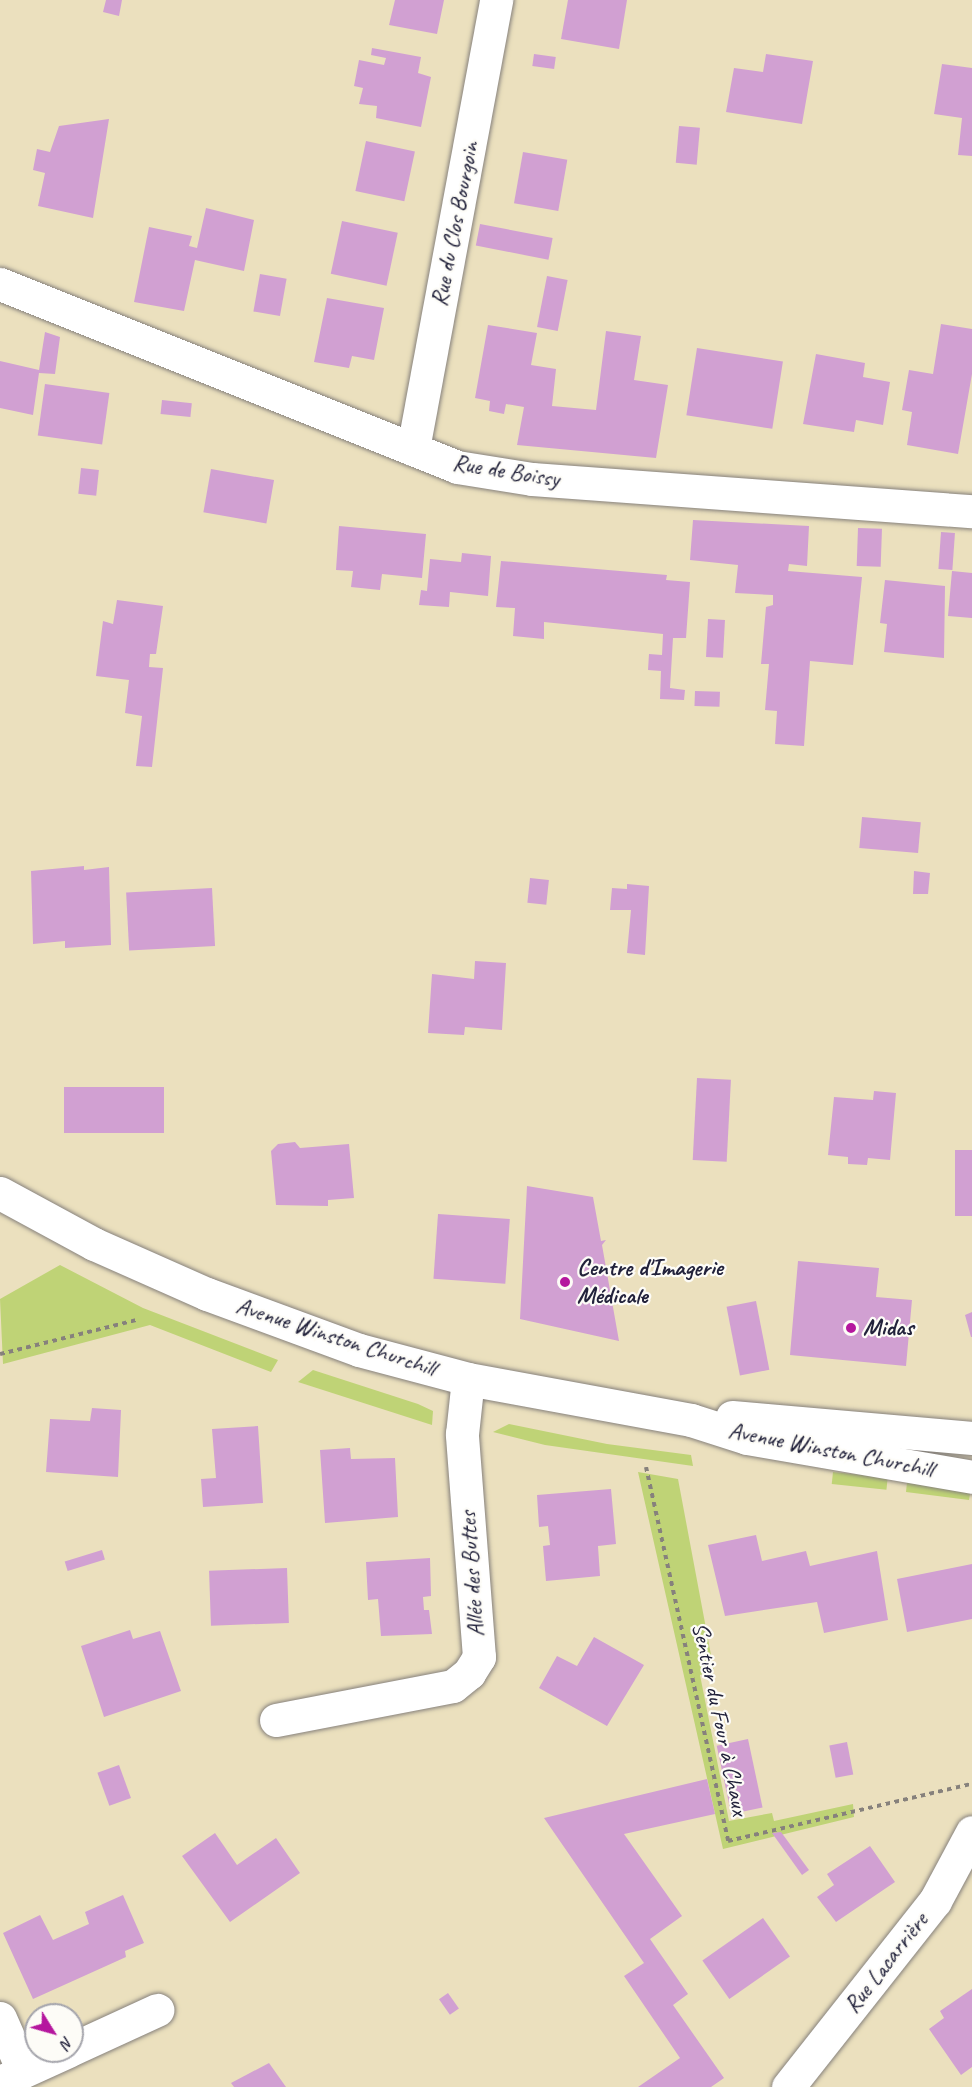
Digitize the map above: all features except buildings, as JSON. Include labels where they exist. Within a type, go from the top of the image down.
[{"type":"street","name":"Rue du Clos Bourgoin","points":[[413,449],[496,0]]},
{"type":"street","name":"Rue de Boissy","points":[[0,284],[457,467],[532,479],[972,511]]},
{"type":"street","name":"Avenue Winston Churchill","points":[[0,1193],[94,1244],[207,1294],[358,1350],[468,1379],[691,1420],[747,1438],[972,1477]]},
{"type":"street","name":"Allée des Buttes","points":[[276,1720],[453,1686],[469,1673],[479,1657],[462,1434],[468,1379]]},
{"type":"street","name":"Avenue Winston Churchill","points":[[691,1420],[752,1416],[972,1438]]},
{"type":"street","name":"Rue Lacarrière","points":[[788,2087],[935,1901],[972,1832]]},
{"type":"street","points":[[84,2044],[158,2010]]},
{"type":"street","points":[[0,2018],[12,2077],[42,2063]]},
{"type":"path","points":[[0,1354],[136,1320]]},
{"type":"path","name":"Sentier du Four à Chaux","points":[[646,1467],[728,1841],[971,1784]]},
{"type":"green space","points":[[60,1265],[143,1308],[278,1360],[271,1372],[150,1325],[3,1364],[0,1299]]},
{"type":"green space","points":[[313,1370],[418,1404],[433,1411],[432,1425],[298,1382]]},
{"type":"green space","points":[[509,1424],[607,1444],[691,1455],[693,1466],[545,1445],[493,1432]]},
{"type":"green space","points":[[638,1472],[678,1479],[714,1671],[700,1675],[729,1821],[772,1813],[774,1821],[853,1804],[854,1817],[723,1849]]},
{"type":"green space","points":[[833,1472],[888,1478],[886,1490],[832,1484]]},
{"type":"green space","points":[[907,1482],[971,1488],[969,1500],[906,1492]]},
{"type":"place","name":"Centre d'Imagerie Médicale","points":[[565,1282]]},
{"type":"place","name":"Midas","points":[[851,1328]]}]
